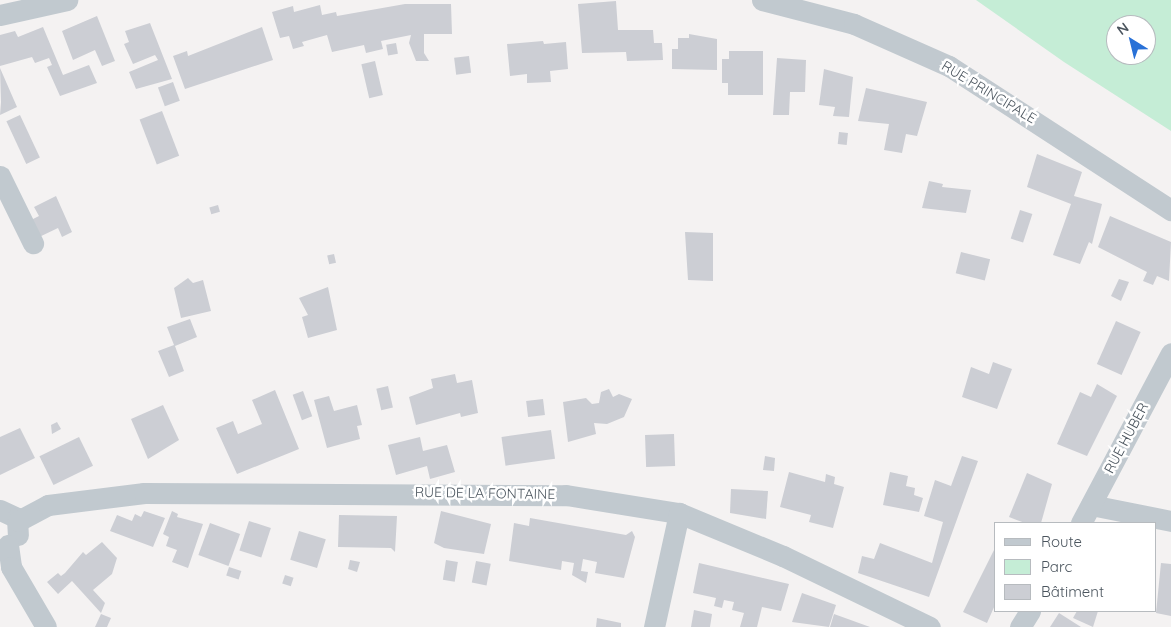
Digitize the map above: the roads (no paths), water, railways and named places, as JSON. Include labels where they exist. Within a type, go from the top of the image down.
[{"type":"street","points":[[0,15],[67,0]]},
{"type":"street","name":"RUE PRINCIPALE","points":[[762,0],[854,24],[949,66],[1171,210]]},
{"type":"street","points":[[0,176],[33,243]]},
{"type":"street","name":"RUE HUBER","points":[[1086,514],[1171,353]]},
{"type":"street","name":"RUE DE LA FONTAINE","points":[[18,521],[48,505],[144,493],[487,492],[566,495],[679,513],[783,556],[930,627]]},
{"type":"street","points":[[0,510],[12,513],[18,521],[20,532],[4,546],[11,567],[46,627]]},
{"type":"street","points":[[654,627],[679,513]]},
{"type":"street","points":[[1086,514],[1171,521]]},
{"type":"street","points":[[1020,627],[1029,612]]}]
